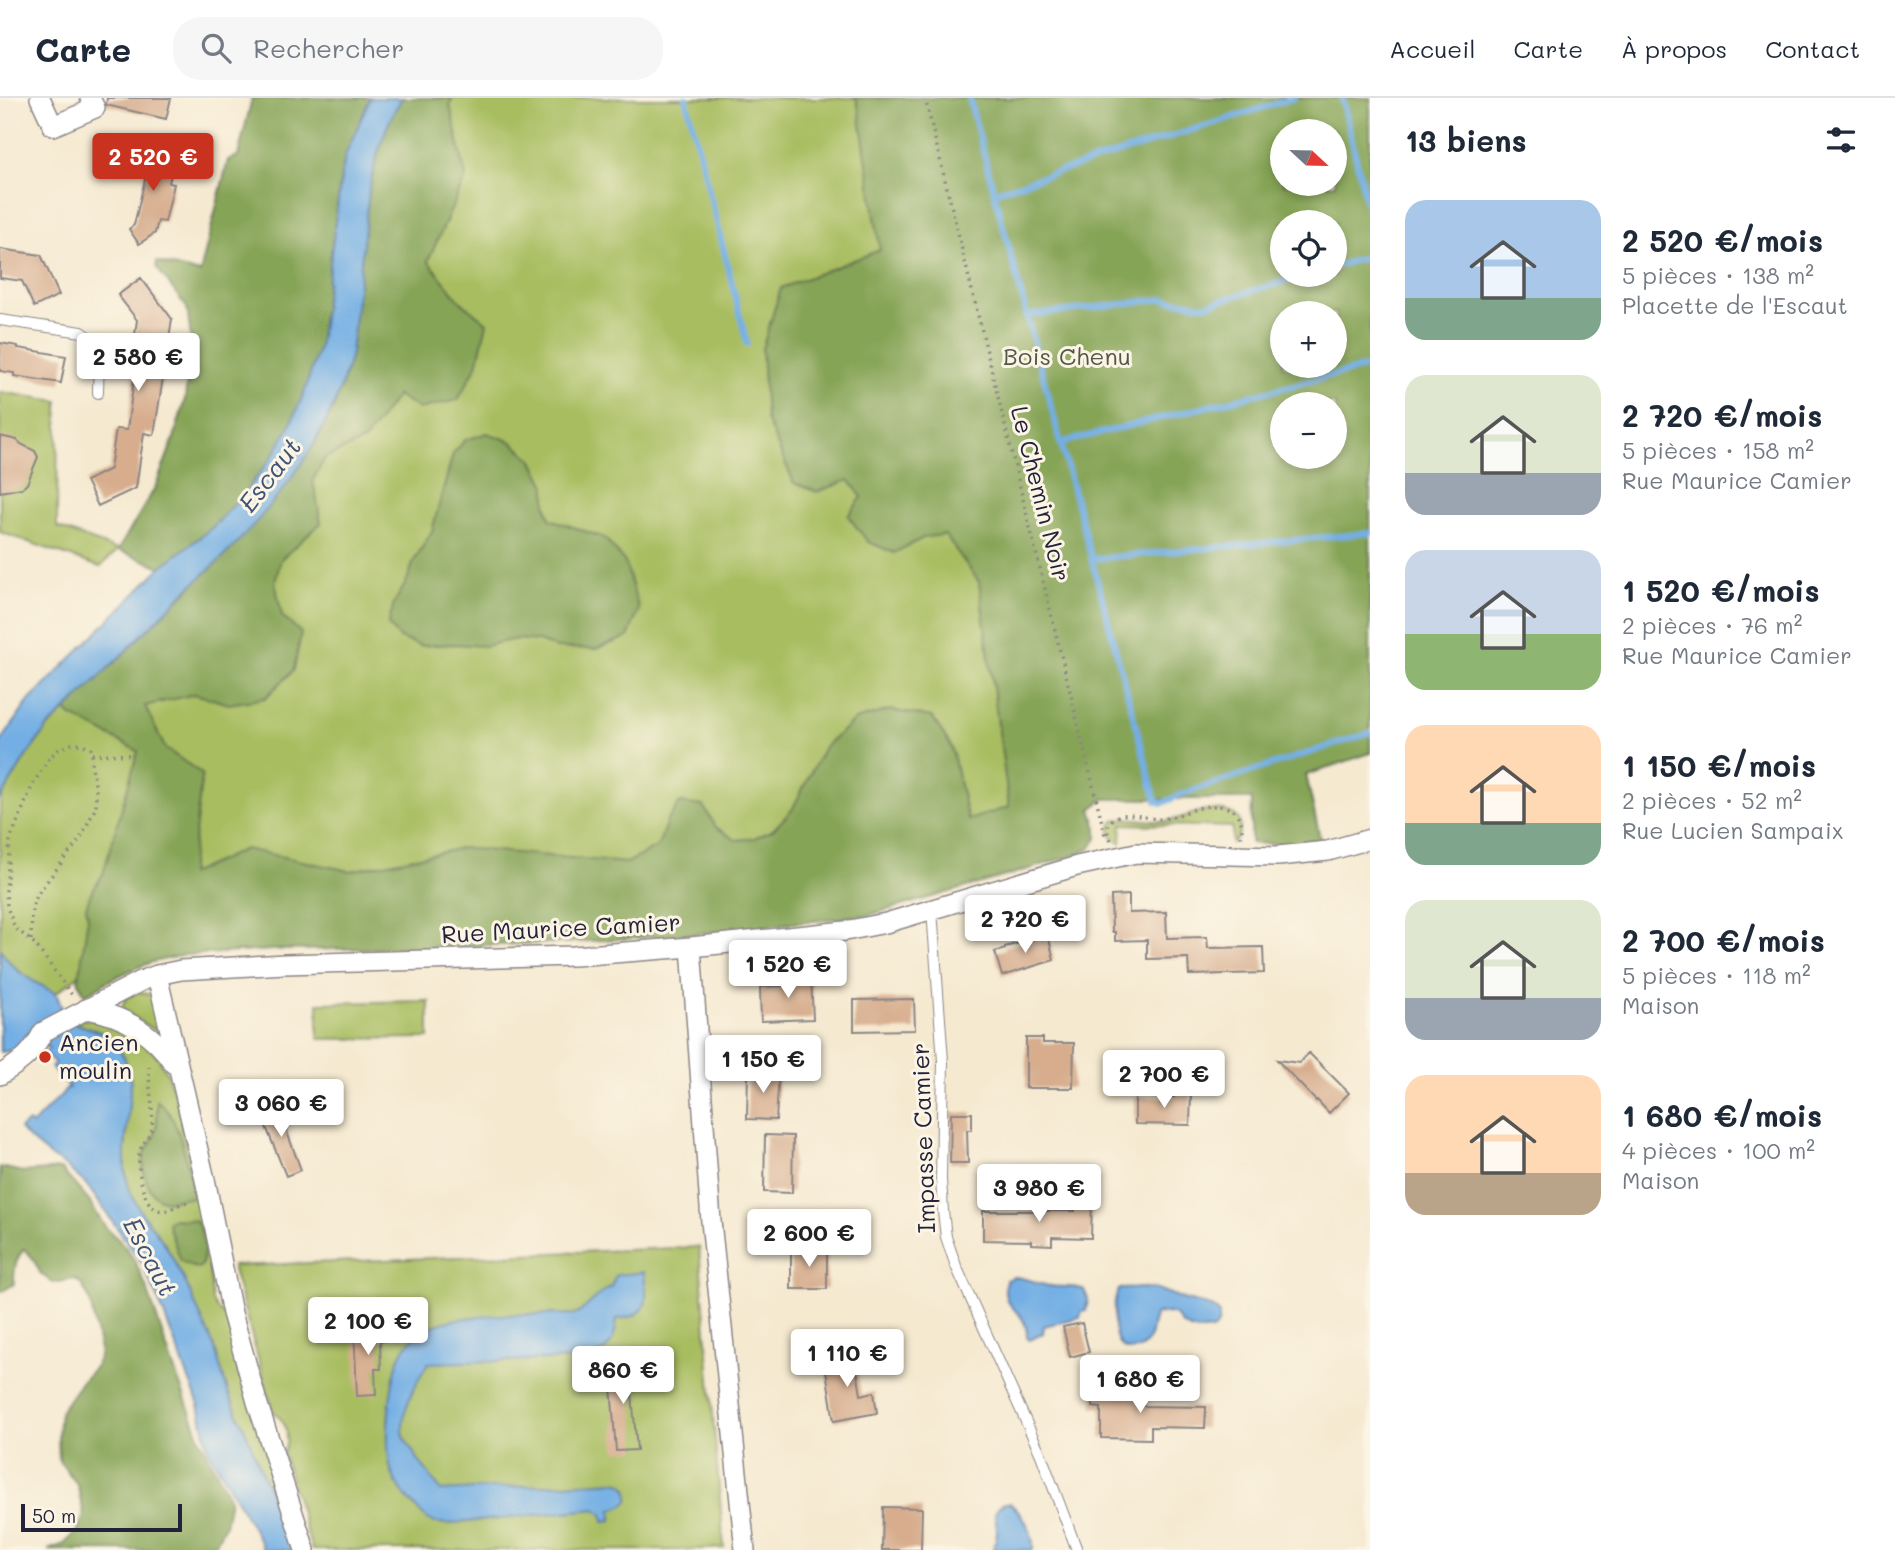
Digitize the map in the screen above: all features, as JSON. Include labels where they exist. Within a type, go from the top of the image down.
[{"type":"street","points":[[40,98],[53,126],[94,108],[90,98]]},
{"type":"street","name":"Rue Maurice Camier","points":[[0,1075],[27,1058],[43,1032],[157,975],[181,970],[273,964],[574,956],[845,932],[932,910],[1077,866],[1136,853],[1278,856],[1328,851],[1370,839]]},
{"type":"street","points":[[691,947],[711,1221],[745,1550]]},
{"type":"street","points":[[157,975],[212,1213],[232,1313],[247,1371],[305,1550]]},
{"type":"street","points":[[79,1013],[112,1014],[138,1028],[161,1046],[178,1071]]},
{"type":"lane","points":[[0,320],[82,332],[87,335],[96,348],[98,357],[98,393]]},
{"type":"lane","name":"Impasse Camier","points":[[932,910],[943,1061],[941,1179],[946,1237],[1041,1455],[1077,1550]]},
{"type":"path","name":"Le Chemin Noir","points":[[925,98],[1101,816],[1115,857]]},
{"type":"path","points":[[31,940],[31,916],[37,893],[80,839],[96,807],[92,754],[88,746],[77,743],[58,750],[50,757],[33,784],[12,834],[7,907],[15,928],[31,940],[46,957],[76,1000],[79,1013]]},
{"type":"path","points":[[92,754],[133,755]]},
{"type":"path","points":[[1101,816],[1112,819],[1122,815],[1162,819],[1206,807],[1226,808],[1235,811],[1243,822],[1237,856]]},
{"type":"path","points":[[1112,819],[1107,832],[1115,857]]},
{"type":"path","points":[[149,1062],[153,1101],[152,1130],[140,1150],[138,1159],[145,1195],[151,1207],[159,1211],[169,1211],[183,1203],[190,1203],[212,1213]]},
{"type":"green space","points":[[252,98],[370,98],[345,156],[319,347],[304,393],[287,432],[243,495],[212,528],[161,567],[118,550],[155,488],[185,399],[191,339],[187,308],[156,267],[157,262],[200,273],[228,160],[238,156]]},
{"type":"green space","points":[[402,98],[1370,98],[1370,753],[1306,775],[1320,839],[1281,844],[1251,843],[1252,799],[1104,799],[1091,809],[1097,838],[1090,849],[869,915],[693,934],[574,942],[270,950],[185,955],[133,969],[85,995],[78,976],[56,993],[17,969],[0,948],[0,800],[25,758],[48,727],[108,670],[345,375]]},
{"type":"green space","name":"Bois Chenu","points":[[402,98],[452,98],[450,105],[466,177],[428,261],[460,301],[487,323],[477,365],[458,400],[419,409],[397,395],[365,440],[325,458],[313,480],[321,523],[281,559],[275,582],[282,616],[301,633],[294,670],[265,698],[229,704],[195,694],[145,706],[165,748],[202,774],[190,874],[245,849],[350,871],[462,848],[627,863],[658,846],[667,821],[680,803],[703,806],[716,827],[736,840],[754,838],[773,830],[792,810],[824,747],[855,720],[890,710],[932,717],[951,746],[968,820],[1009,807],[979,582],[945,535],[925,537],[894,553],[868,542],[848,516],[862,497],[849,480],[817,492],[794,483],[766,419],[762,349],[781,288],[880,250],[856,98],[1370,98],[1370,753],[1306,775],[1320,839],[1281,844],[1251,843],[1252,799],[1104,799],[1091,809],[1097,838],[1090,849],[869,915],[693,934],[574,942],[270,950],[185,955],[133,969],[85,995],[79,983],[79,976],[88,918],[86,907],[103,874],[138,751],[70,715],[66,710],[206,572],[314,446],[334,406],[351,353],[369,190],[381,142]]},
{"type":"green space","points":[[0,392],[58,401],[57,527],[118,550],[100,567],[0,532]]},
{"type":"green space","points":[[487,433],[510,441],[532,459],[546,486],[546,504],[550,519],[605,538],[625,562],[639,609],[628,637],[596,649],[556,648],[539,641],[516,639],[484,646],[421,646],[399,638],[388,625],[394,603],[432,531],[453,454],[465,440]]},
{"type":"green space","points":[[1206,810],[1229,812],[1238,818],[1240,829],[1235,841],[1232,843],[1232,827],[1122,824],[1121,843],[1111,834],[1114,821],[1167,821]]},
{"type":"green space","points":[[139,992],[149,994],[152,998],[162,1035],[123,1010],[125,1000]]},
{"type":"green space","points":[[429,1001],[429,1038],[318,1039],[318,1003]]},
{"type":"green space","points":[[84,1019],[101,1020],[136,1036],[157,1056],[167,1073],[176,1099],[202,1212],[208,1243],[212,1301],[225,1315],[301,1550],[293,1550],[228,1392],[214,1346],[165,1244],[141,1212],[129,1190],[125,1149],[130,1094],[129,1070],[120,1051],[74,1023]]},
{"type":"green space","points":[[157,1101],[172,1118],[177,1130],[193,1197],[163,1200],[153,1193],[146,1180],[144,1159],[156,1130]]},
{"type":"green space","points":[[0,1167],[23,1172],[61,1169],[135,1261],[201,1441],[230,1499],[225,1525],[216,1543],[192,1550],[48,1550],[64,1544],[77,1532],[84,1515],[77,1484],[59,1461],[60,1412],[96,1366],[100,1352],[90,1300],[82,1285],[75,1279],[53,1283],[41,1274],[32,1257],[24,1249],[16,1265],[14,1284],[3,1291],[0,1290]]},
{"type":"green space","points":[[173,1219],[195,1220],[198,1224],[204,1243],[204,1256],[200,1267],[195,1268],[181,1261],[169,1228],[168,1222]]},
{"type":"green space","points":[[699,1247],[724,1548],[312,1550],[283,1453],[286,1430],[273,1411],[232,1266]]},
{"type":"water","name":"Escaut","points":[[370,98],[402,98],[381,142],[369,190],[351,353],[343,381],[319,434],[288,483],[251,528],[48,727],[25,758],[0,800],[0,743],[29,701],[161,567],[212,528],[243,495],[287,432],[304,393],[319,347],[345,156]]},
{"type":"water","name":"Escaut","points":[[0,948],[17,969],[56,993],[63,1011],[74,1023],[108,1037],[125,1059],[131,1081],[125,1149],[129,1190],[141,1212],[165,1244],[185,1281],[214,1346],[228,1392],[293,1550],[263,1550],[208,1449],[199,1405],[142,1263],[86,1184],[20,1129],[28,1122],[32,1125],[69,1087],[51,1067],[55,1063],[45,1053],[49,1048],[44,1046],[48,1037],[39,1023],[30,1042],[11,1051],[0,1052]]},
{"type":"water","points":[[644,1272],[645,1305],[636,1314],[617,1319],[612,1342],[603,1352],[580,1359],[428,1363],[410,1398],[404,1418],[406,1441],[441,1491],[615,1481],[626,1487],[629,1499],[624,1505],[612,1510],[612,1520],[604,1521],[603,1514],[595,1509],[448,1524],[433,1522],[424,1516],[396,1483],[388,1452],[391,1396],[397,1364],[405,1347],[420,1333],[451,1320],[495,1315],[577,1314],[611,1287],[616,1275]]},
{"type":"water","points":[[1014,1277],[1049,1286],[1084,1290],[1088,1299],[1086,1311],[1082,1312],[1080,1317],[1044,1326],[1043,1333],[1030,1340],[1027,1338],[1023,1320],[1006,1298],[1006,1280]]},
{"type":"water","points":[[1119,1289],[1157,1289],[1212,1307],[1219,1315],[1217,1326],[1212,1330],[1190,1329],[1175,1315],[1156,1314],[1150,1337],[1145,1344],[1134,1350],[1123,1348],[1115,1334],[1114,1324]]},
{"type":"water","points":[[1004,1503],[1010,1503],[1024,1519],[1032,1536],[1033,1550],[993,1550],[997,1533],[995,1513]]},
{"type":"building","points":[[107,98],[171,98],[166,119],[106,105]]},
{"type":"building","points":[[136,148],[175,158],[169,183],[174,184],[165,222],[158,221],[155,233],[139,244],[129,229],[134,225],[147,171],[132,167]]},
{"type":"building","points":[[0,249],[41,255],[59,295],[34,307],[22,281],[0,278]]},
{"type":"building","points":[[141,278],[172,319],[154,435],[144,433],[136,488],[98,506],[86,481],[110,469],[116,429],[127,430],[138,350],[133,349],[137,320],[118,295]]},
{"type":"building","points":[[0,343],[66,356],[61,383],[14,376],[14,373],[0,371]]},
{"type":"building","points":[[0,436],[17,440],[35,451],[38,457],[27,484],[22,488],[0,492]]},
{"type":"building","points":[[1129,895],[1129,913],[1166,912],[1167,938],[1207,937],[1208,948],[1263,947],[1264,973],[1189,975],[1188,958],[1147,959],[1147,940],[1115,941],[1115,932],[1112,932],[1111,896]]},
{"type":"building","points":[[1048,935],[1054,960],[1002,976],[995,952]]},
{"type":"building","points":[[811,975],[813,1019],[761,1021],[760,987],[785,986],[785,976]]},
{"type":"building","points":[[914,999],[915,1030],[854,1031],[854,1000]]},
{"type":"building","points":[[1026,1038],[1043,1038],[1043,1043],[1074,1043],[1073,1088],[1026,1088]]},
{"type":"building","points":[[1309,1053],[1349,1093],[1329,1113],[1277,1060],[1299,1063]]},
{"type":"building","points":[[748,1070],[779,1071],[776,1120],[747,1119]]},
{"type":"building","points":[[1174,1092],[1191,1092],[1190,1125],[1135,1124],[1135,1097],[1174,1097]]},
{"type":"building","points":[[277,1106],[278,1109],[282,1108],[287,1122],[284,1124],[301,1170],[286,1176],[260,1112]]},
{"type":"building","points":[[951,1113],[972,1113],[972,1130],[967,1130],[968,1163],[950,1163]]},
{"type":"building","points":[[765,1135],[793,1136],[792,1193],[764,1192]]},
{"type":"building","points":[[1075,1199],[1092,1199],[1091,1238],[1052,1237],[1052,1245],[1031,1244],[1031,1241],[983,1240],[983,1211],[1075,1211]]},
{"type":"building","points":[[791,1249],[827,1250],[827,1289],[791,1289]]},
{"type":"building","points":[[1082,1323],[1089,1352],[1070,1357],[1063,1327]]},
{"type":"building","points":[[384,1324],[385,1341],[380,1341],[381,1369],[375,1369],[376,1395],[357,1396],[354,1325]]},
{"type":"building","points":[[854,1353],[861,1395],[874,1392],[877,1413],[834,1421],[824,1358]]},
{"type":"building","points":[[629,1360],[637,1450],[616,1451],[609,1361]]},
{"type":"building","points":[[1093,1388],[1142,1389],[1141,1406],[1206,1407],[1205,1428],[1151,1427],[1151,1439],[1101,1438],[1101,1408],[1093,1407]]},
{"type":"building","points":[[883,1507],[922,1508],[921,1550],[882,1550]]},
{"type":"waterway","points":[[686,98],[747,344]]},
{"type":"waterway","points":[[969,98],[1156,801],[1163,803],[1182,794],[1370,733]]},
{"type":"waterway","points":[[994,192],[1294,98]]},
{"type":"waterway","points":[[1342,98],[1370,218]]},
{"type":"waterway","points":[[1347,263],[1370,256]]},
{"type":"waterway","points":[[1026,316],[1162,299],[1205,305],[1270,286]]},
{"type":"waterway","points":[[1060,443],[1370,366]]},
{"type":"waterway","points":[[1091,559],[1370,533]]},
{"type":"place","name":"Ancien moulin","points":[[45,1057]]}]
